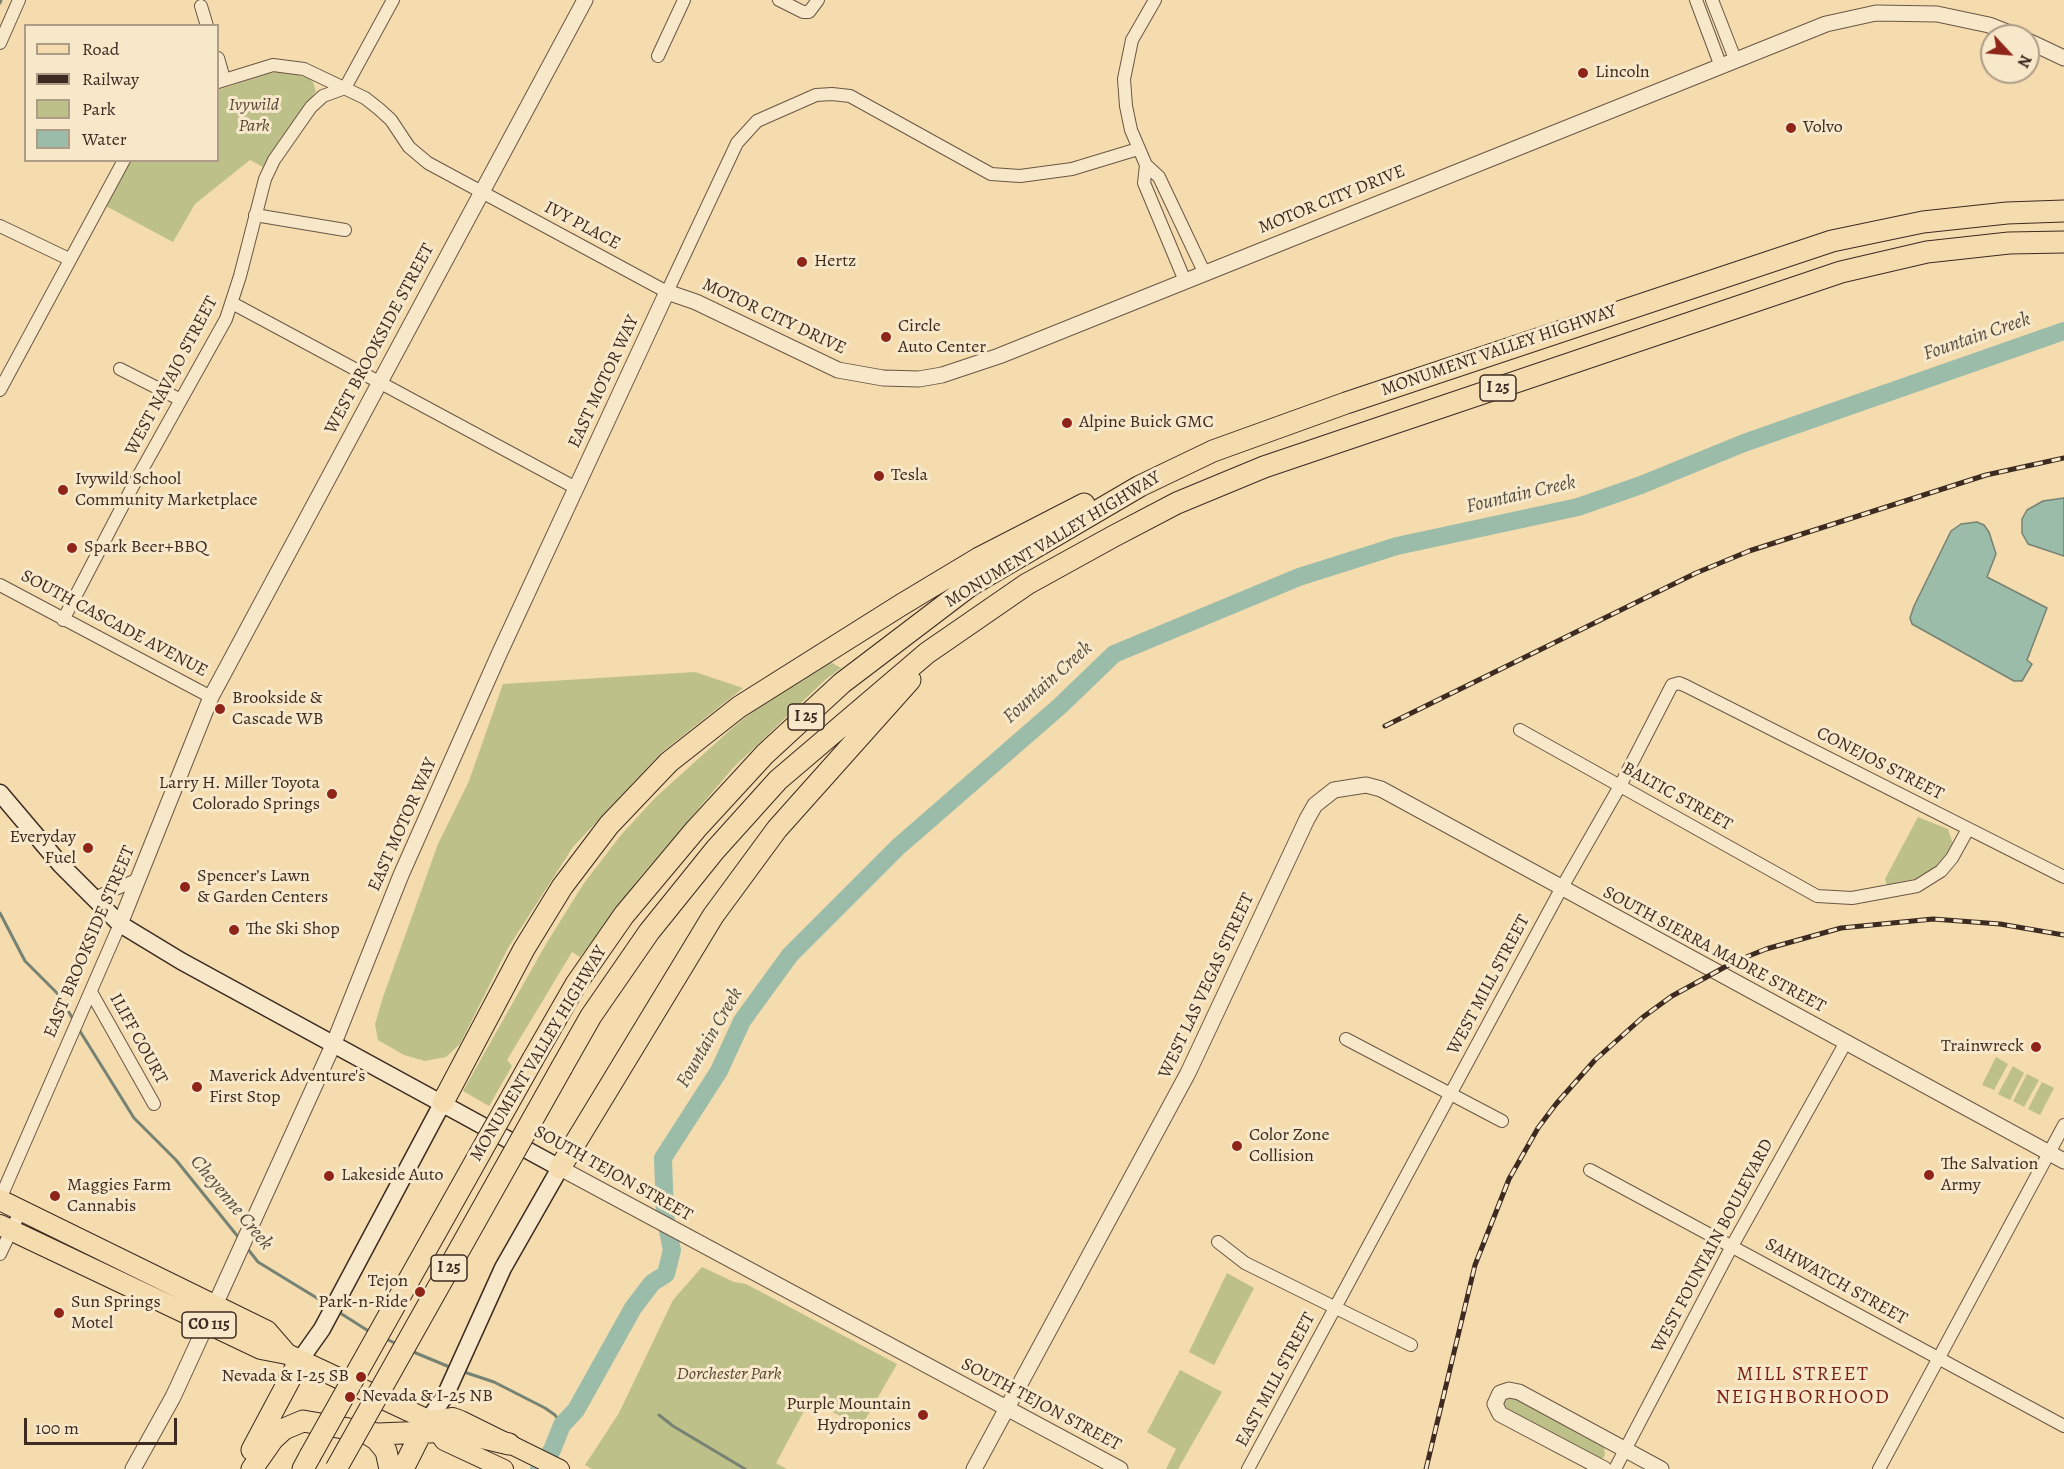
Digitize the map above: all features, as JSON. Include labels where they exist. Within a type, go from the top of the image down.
[{"type":"highway","name":"MONUMENT VALLEY HIGHWAY","points":[[307,1462],[576,984],[624,915],[696,829],[765,754],[842,683],[971,585],[1086,516],[1168,471],[1213,451],[1346,403],[1832,241],[1923,222],[2007,213],[2064,212]]},
{"type":"highway","name":"MONUMENT VALLEY HIGHWAY","points":[[336,1469],[591,1016],[649,932],[715,850],[770,789],[893,679],[963,627],[1027,584],[1114,536],[1177,503],[1264,467],[1841,272],[1937,250],[2009,243],[2064,242]]},
{"type":"highway","points":[[442,1102],[524,949],[562,886],[609,825],[669,762],[739,707],[979,558],[1077,507],[1168,471]]},
{"type":"highway","points":[[560,1167],[712,916],[757,855],[868,724],[963,627]]},
{"type":"highway","name":"CO 115","points":[[0,1200],[267,1331],[294,1358]]},
{"type":"highway","name":"CO 115","points":[[5,1227],[261,1348],[294,1358],[443,1430]]},
{"type":"highway","points":[[242,1469],[294,1358]]},
{"type":"highway","points":[[252,1469],[273,1439],[295,1423],[312,1421],[390,1434],[443,1430],[509,1444]]},
{"type":"highway","points":[[362,1430],[377,1440],[386,1451],[390,1469]]},
{"type":"highway","points":[[403,1469],[443,1430]]},
{"type":"main road","name":"SOUTH TEJON STREET","points":[[0,793],[60,865],[120,924],[181,961],[560,1167]]},
{"type":"main road","points":[[294,1358],[322,1329],[442,1102]]},
{"type":"main road","points":[[504,1469],[443,1430],[445,1396],[503,1268],[560,1167]]},
{"type":"main road","points":[[509,1444],[560,1469]]},
{"type":"street","points":[[0,43],[19,0]]},
{"type":"street","points":[[345,88],[393,0]]},
{"type":"street","name":"WEST BROOKSIDE STREET","points":[[211,697],[585,0]]},
{"type":"street","points":[[658,56],[684,0]]},
{"type":"street","points":[[779,0],[803,12],[809,12],[818,0]]},
{"type":"street","points":[[1155,0],[1132,40],[1124,79],[1126,106],[1138,149],[1146,165],[1159,177],[1205,274]]},
{"type":"street","points":[[1696,0],[1728,61]]},
{"type":"street","points":[[1712,0],[1728,61]]},
{"type":"street","points":[[201,6],[206,24]]},
{"type":"street","name":"MOTOR CITY DRIVE","points":[[667,292],[696,302],[838,370],[883,378],[919,379],[942,375],[989,360],[1728,61],[1826,24],[1876,13],[1937,14],[1980,24]]},
{"type":"street","points":[[2040,47],[2064,58]]},
{"type":"street","name":"IVY PLACE","points":[[221,81],[273,65],[283,65],[304,69],[345,88],[379,109],[417,155],[667,292]]},
{"type":"street","points":[[219,66],[221,81]]},
{"type":"street","name":"WEST NAVAJO STREET","points":[[63,620],[232,303],[265,179],[288,140],[323,96],[345,88]]},
{"type":"street","name":"EAST MOTOR WAY","points":[[215,1305],[334,1043],[401,875],[576,488],[737,143],[758,121],[816,95],[832,93],[850,96],[991,174],[1020,176],[1072,169],[1138,149]]},
{"type":"street","points":[[0,390],[123,162]]},
{"type":"street","points":[[1146,165],[1144,183],[1185,281]]},
{"type":"street","points":[[255,215],[345,230]]},
{"type":"street","points":[[0,226],[69,259]]},
{"type":"street","points":[[232,303],[576,488]]},
{"type":"street","points":[[120,369],[181,400]]},
{"type":"street","name":"SOUTH CASCADE AVENUE","points":[[0,585],[211,697]]},
{"type":"street","name":"WEST MILL STREET","points":[[1335,1309],[1561,889],[1620,786],[1672,685],[1679,683]]},
{"type":"street","name":"CONEJOS STREET","points":[[1679,683],[2064,877]]},
{"type":"street","name":"EAST BROOKSIDE STREET","points":[[0,1200],[139,879],[211,697]]},
{"type":"street","name":"BALTIC STREET","points":[[1520,730],[1816,896],[1852,898],[1917,886],[1941,871],[1952,858],[1968,829]]},
{"type":"street","name":"SOUTH SIERRA MADRE STREET","points":[[1343,788],[1366,785],[1381,789],[2064,1161]]},
{"type":"street","name":"WEST LAS VEGAS STREET","points":[[974,1469],[1188,1072],[1307,819],[1324,796],[1343,788]]},
{"type":"street","points":[[94,898],[139,879]]},
{"type":"street","name":"ILIFF COURT","points":[[91,992],[153,1104]]},
{"type":"street","points":[[1346,1039],[1502,1121]]},
{"type":"street","name":"WEST FOUNTAIN BOULEVARD","points":[[1615,1469],[1732,1246],[1846,1042]]},
{"type":"street","points":[[1879,1469],[2064,1125]]},
{"type":"street","name":"SOUTH TEJON STREET","points":[[560,1167],[1120,1469]]},
{"type":"street","name":"SAHWATCH STREET","points":[[1590,1170],[2064,1426]]},
{"type":"street","points":[[0,1254],[5,1227],[21,1210]]},
{"type":"street","points":[[1218,1242],[1245,1263],[1411,1345]]},
{"type":"street","name":"EAST MILL STREET","points":[[1248,1469],[1335,1309]]},
{"type":"street","points":[[133,1469],[172,1397],[207,1323]]},
{"type":"street","points":[[1604,1469],[1500,1414],[1495,1404],[1500,1393],[1509,1390],[1519,1392],[1661,1469]]},
{"type":"green space","name":"Ivywild Park","points":[[283,71],[312,79],[316,91],[278,142],[263,167],[250,160],[195,204],[173,242],[104,205],[130,162],[219,162],[219,90]]},
{"type":"green space","points":[[829,661],[841,668],[825,680],[733,768],[641,876],[580,957],[572,952],[507,1060],[512,1066],[489,1106],[463,1091],[546,944],[584,883],[621,835],[655,798],[729,731],[753,711]]},
{"type":"green space","points":[[695,672],[743,688],[662,752],[573,847],[508,948],[460,1044],[446,1057],[425,1061],[404,1055],[378,1040],[375,1024],[382,1000],[438,844],[469,781],[503,684]]},
{"type":"green space","points":[[1918,817],[1948,829],[1953,844],[1936,867],[1919,878],[1887,885],[1885,879]]},
{"type":"green space","points":[[1996,1057],[2008,1064],[1994,1090],[1982,1085]]},
{"type":"green space","points":[[2013,1066],[2024,1073],[2010,1100],[1998,1094]]},
{"type":"green space","points":[[2027,1074],[2039,1080],[2024,1107],[2013,1101]]},
{"type":"green space","points":[[2042,1082],[2054,1088],[2040,1115],[2028,1109]]},
{"type":"green space","name":"Dorchester Park","points":[[702,1267],[734,1282],[746,1284],[897,1364],[861,1427],[810,1400],[776,1463],[787,1469],[592,1469],[585,1465],[619,1413],[673,1300]]},
{"type":"green space","points":[[1227,1273],[1254,1288],[1214,1365],[1189,1352]]},
{"type":"green space","points":[[1180,1370],[1222,1392],[1178,1469],[1166,1469],[1176,1449],[1147,1432]]},
{"type":"green space","points":[[1512,1395],[1604,1445],[1605,1456],[1601,1459],[1594,1458],[1505,1411],[1502,1402],[1505,1397]]},
{"type":"water","points":[[2064,498],[2064,556],[2028,544],[2022,533],[2022,519],[2027,510],[2043,501]]},
{"type":"water","points":[[1977,522],[1984,525],[1989,532],[1996,554],[1987,577],[2047,608],[2027,660],[2032,664],[2022,681],[2014,681],[1912,624],[1910,618],[1951,531],[1961,524]]},
{"type":"waterway","name":"Fountain Creek","points":[[539,1469],[552,1450],[562,1425],[576,1410],[633,1308],[652,1283],[666,1274],[672,1250],[665,1216],[663,1158],[719,1071],[742,1021],[790,955],[898,847],[1060,706],[1114,654],[1299,577],[1397,546],[1578,507],[1641,485],[1744,443],[2064,331]]},
{"type":"waterway","name":"Cheyenne Creek","points":[[0,913],[25,961],[57,993],[73,1019]]},
{"type":"waterway","name":"Cheyenne Creek","points":[[78,1028],[134,1118],[176,1160],[239,1238]]},
{"type":"waterway","name":"Cheyenne Creek","points":[[247,1248],[258,1262],[330,1306]]},
{"type":"waterway","name":"Cheyenne Creek","points":[[337,1311],[370,1332]]},
{"type":"waterway","name":"Cheyenne Creek","points":[[384,1338],[397,1344]]},
{"type":"waterway","name":"Cheyenne Creek","points":[[411,1351],[452,1368]]},
{"type":"waterway","name":"Cheyenne Creek","points":[[461,1371],[494,1382],[545,1408],[555,1415],[562,1425]]},
{"type":"waterway","points":[[659,1415],[673,1426],[745,1469]]},
{"type":"railway","points":[[1385,726],[1696,573],[1749,551],[1986,475],[2064,458]]},
{"type":"railway","points":[[1426,1469],[1475,1265],[1509,1179],[1538,1128],[1556,1104],[1595,1060],[1643,1017],[1672,996],[1734,962],[1766,949],[1841,928],[1933,919],[2000,924],[2064,935]]},
{"type":"place","name":"Lincoln","points":[[1583,73]]},
{"type":"place","name":"Volvo","points":[[1791,128]]},
{"type":"place","name":"Hertz","points":[[802,262]]},
{"type":"place","name":"Circle Auto Center","points":[[886,337]]},
{"type":"place","name":"Alpine Buick GMC","points":[[1067,423]]},
{"type":"place","name":"Tesla","points":[[879,476]]},
{"type":"place","name":"Ivywild School Community Marketplace","points":[[63,490]]},
{"type":"place","name":"Spark Beer+BBQ","points":[[72,548]]},
{"type":"place","name":"Brookside & Cascade WB","points":[[220,709]]},
{"type":"place","name":"Larry H. Miller Toyota Colorado Springs","points":[[332,794]]},
{"type":"place","name":"Everyday Fuel","points":[[88,848]]},
{"type":"place","name":"Spencer’s Lawn & Garden Centers","points":[[185,887]]},
{"type":"place","name":"The Ski Shop","points":[[234,930]]},
{"type":"place","name":"Trainwreck","points":[[2036,1047]]},
{"type":"place","name":"Maverick Adventure's First Stop","points":[[197,1087]]},
{"type":"place","name":"Color Zone Collision","points":[[1237,1146]]},
{"type":"place","name":"The Salvation Army","points":[[1929,1175]]},
{"type":"place","name":"Lakeside Auto","points":[[329,1176]]},
{"type":"place","name":"Maggies Farm Cannabis","points":[[55,1196]]},
{"type":"place","name":"Tejon Park-n-Ride","points":[[420,1292]]},
{"type":"place","name":"Sun Springs Motel","points":[[59,1313]]},
{"type":"place","name":"Nevada & I-25 SB","points":[[361,1377]]},
{"type":"place","name":"Nevada & I-25 NB","points":[[350,1397]]},
{"type":"place","name":"Purple Mountain Hydroponics","points":[[923,1415]]},
{"type":"district","name":"MILL STREET NEIGHBORHOOD","points":[[1803,1386]]}]
